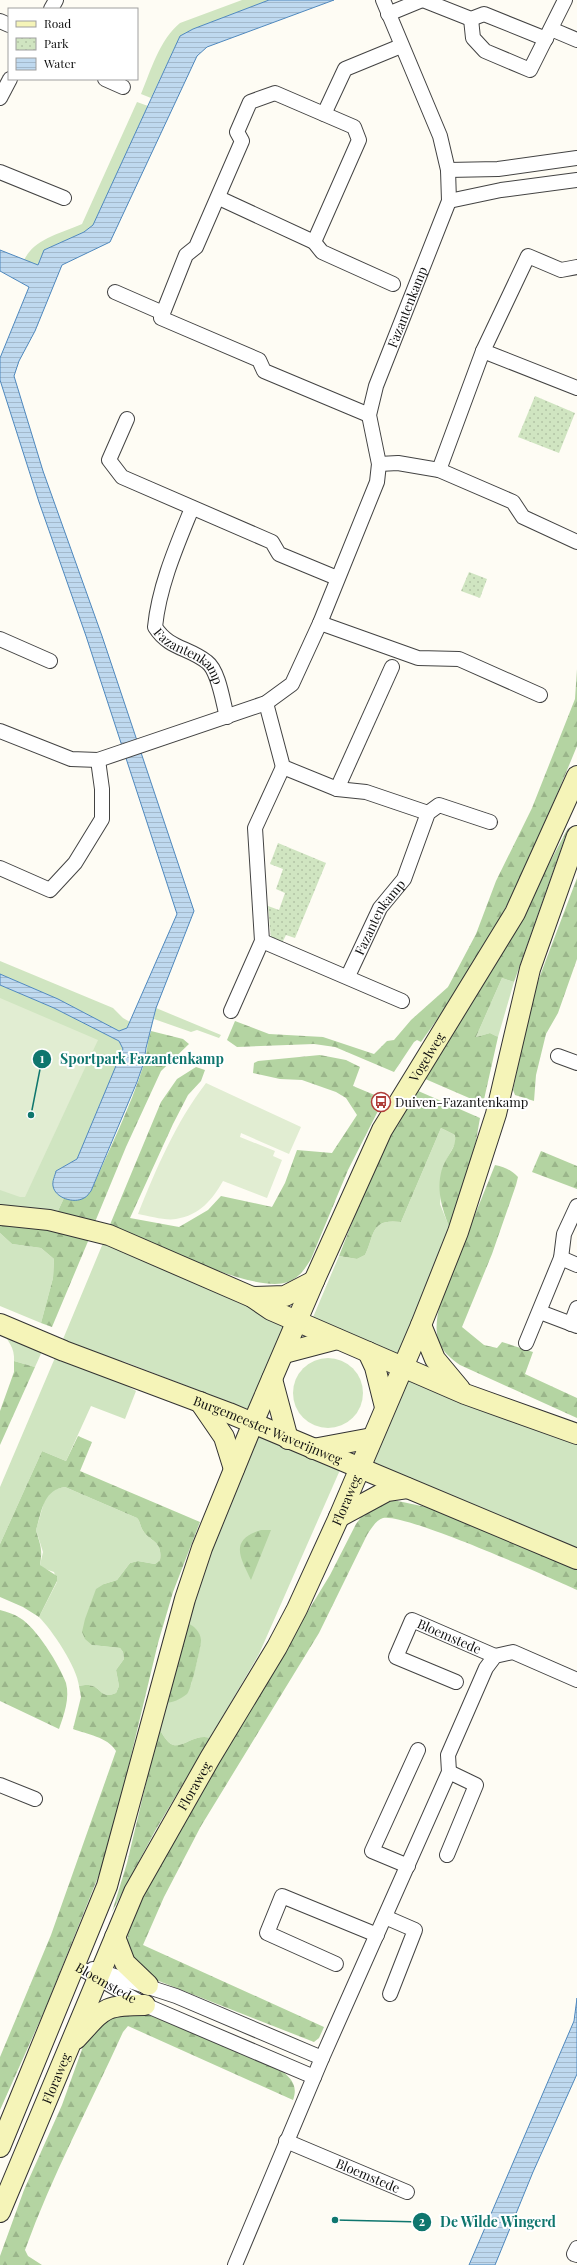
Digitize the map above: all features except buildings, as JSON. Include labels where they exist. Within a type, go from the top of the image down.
[{"type":"main road","name":"Vogelweg","points":[[297,1322],[382,1130],[515,913],[556,820],[572,804],[577,776]]},
{"type":"main road","points":[[556,820],[577,828]]},
{"type":"main road","points":[[403,1367],[458,1232],[496,1114],[530,969],[558,895],[577,836]]},
{"type":"main road","points":[[0,1215],[49,1220],[109,1235],[252,1297],[271,1310],[297,1322],[465,1394],[577,1434]]},
{"type":"main road","points":[[252,1297],[285,1296],[314,1281]]},
{"type":"main road","name":"Floraweg","points":[[0,2147],[109,1880],[185,1599],[202,1548],[253,1423],[297,1322]]},
{"type":"main road","name":"Burgemeester Waverijnweg","points":[[0,1324],[64,1351],[253,1423],[288,1439],[577,1559]]},
{"type":"main road","points":[[421,1325],[435,1359],[465,1394]]},
{"type":"main road","points":[[284,1353],[337,1339]]},
{"type":"main road","points":[[368,1352],[375,1367],[385,1407]]},
{"type":"main road","name":"Floraweg","points":[[0,2212],[134,1892],[210,1758],[277,1647],[297,1609],[339,1517],[403,1367]]},
{"type":"main road","points":[[272,1379],[288,1439]]},
{"type":"main road","points":[[200,1402],[224,1437],[234,1469]]},
{"type":"main road","points":[[314,1449],[339,1442],[372,1438]]},
{"type":"main road","points":[[339,1517],[387,1490],[407,1488]]},
{"type":"main road","points":[[115,1937],[125,1963],[148,1986]]},
{"type":"main road","points":[[69,2046],[104,2010],[116,2005],[145,2005]]},
{"type":"street","name":"Fazantenkamp","points":[[0,731],[71,759],[98,760],[266,703],[292,684],[320,623],[377,482],[379,464],[369,415],[376,386],[450,201],[448,170],[440,136],[383,0]]},
{"type":"street","points":[[388,14],[422,0],[471,19],[484,14],[548,34],[577,40]]},
{"type":"street","points":[[471,19],[473,38],[485,51],[530,70],[565,0]]},
{"type":"street","points":[[324,114],[345,69],[401,46]]},
{"type":"street","points":[[0,98],[9,80]]},
{"type":"street","points":[[108,80],[123,87]]},
{"type":"street","points":[[314,242],[359,140],[354,127],[276,93],[250,102],[237,132],[242,141],[219,198],[196,247],[186,255],[161,318],[259,360],[264,371],[369,415]]},
{"type":"street","points":[[448,170],[498,169],[577,158]]},
{"type":"street","points":[[0,172],[64,198]]},
{"type":"street","points":[[450,201],[501,190],[577,180]]},
{"type":"street","name":"Fazantenkamp","points":[[219,198],[314,242],[322,252],[393,284]]},
{"type":"street","points":[[439,470],[483,351],[528,256],[562,270],[577,267]]},
{"type":"street","points":[[115,292],[163,312]]},
{"type":"street","points":[[483,351],[577,388]]},
{"type":"street","points":[[127,419],[109,460],[122,477],[272,542],[279,554],[337,578]]},
{"type":"street","points":[[379,464],[398,463],[439,470],[512,502],[523,517],[577,542]]},
{"type":"street","name":"Fazantenkamp","points":[[192,508],[156,611],[155,627],[163,639],[208,663],[218,680],[227,717]]},
{"type":"street","points":[[320,623],[418,658],[459,659],[540,695]]},
{"type":"street","points":[[0,639],[50,661]]},
{"type":"street","points":[[337,789],[392,667]]},
{"type":"street","points":[[231,1012],[262,941],[255,828],[283,767],[266,703]]},
{"type":"street","points":[[0,868],[50,890],[70,868],[102,819],[102,789],[98,760]]},
{"type":"street","points":[[283,767],[337,789],[366,792],[428,813],[440,805],[490,822]]},
{"type":"street","name":"Fazantenkamp","points":[[348,976],[380,908],[404,879],[428,813]]},
{"type":"street","points":[[558,895],[577,867]]},
{"type":"street","points":[[262,941],[348,976],[402,1001]]},
{"type":"street","points":[[558,1056],[577,1063]]},
{"type":"street","points":[[526,1343],[561,1258],[564,1234],[577,1206]]},
{"type":"street","points":[[561,1258],[577,1265]]},
{"type":"street","points":[[540,1312],[574,1325],[577,1308]]},
{"type":"street","name":"Bloemstede","points":[[456,1682],[396,1657],[412,1620],[495,1656],[513,1652],[577,1680]]},
{"type":"street","name":"Bloemstede","points":[[235,2265],[322,2058],[449,1772],[448,1755],[486,1668],[495,1656]]},
{"type":"street","points":[[408,1866],[372,1851],[418,1750]]},
{"type":"street","points":[[447,1855],[476,1786],[449,1772]]},
{"type":"street","points":[[0,1785],[35,1799]]},
{"type":"street","points":[[336,1964],[267,1933],[282,1896],[377,1935]]},
{"type":"street","points":[[385,1917],[416,1930],[390,1994]]},
{"type":"street","name":"Bloemstede","points":[[75,1965],[99,1974],[148,1986],[322,2058]]},
{"type":"street","name":"Bloemstede","points":[[99,1974],[145,2005],[314,2077]]},
{"type":"street","name":"Bloemstede","points":[[286,2141],[407,2192]]},
{"type":"street","points":[[577,2248],[574,2254],[577,2256]]},
{"type":"green space","points":[[242,0],[269,0],[193,29],[180,36],[151,98],[141,94],[152,65],[162,46],[167,37],[180,23]]},
{"type":"green space","points":[[137,102],[148,106],[93,225],[84,232],[44,250],[38,265],[24,260],[35,246],[42,241],[82,224]]},
{"type":"green space","points":[[535,396],[575,413],[559,453],[518,437]]},
{"type":"green space","points":[[469,572],[487,579],[480,598],[461,591]]},
{"type":"green space","points":[[577,669],[577,746],[515,890],[460,987],[421,1042],[417,1040],[414,1042],[394,1072],[335,1047],[314,1044],[237,1047],[227,1040],[235,1021],[269,1034],[323,1037],[374,1054],[387,1041],[394,1040],[411,1020],[448,987],[476,934],[496,881],[532,808],[575,699]]},
{"type":"green space","points":[[569,826],[514,982],[502,978],[476,1037],[490,1033],[498,1037],[483,1104],[423,1078],[509,940]]},
{"type":"green space","points":[[278,843],[326,863],[295,938],[286,935],[282,943],[271,939],[268,906],[279,910],[285,893],[276,889],[283,869],[270,864]]},
{"type":"green space","points":[[577,878],[577,959],[558,1013],[546,1034],[536,1075],[534,1101],[515,1095],[513,1090],[532,997]]},
{"type":"green space","points":[[0,961],[113,1008],[123,1018],[130,1022],[127,1028],[119,1031],[58,999],[0,974]]},
{"type":"green space","points":[[502,978],[514,982],[498,1037],[490,1033],[476,1037]]},
{"type":"green space","points":[[0,985],[54,1008],[119,1041],[123,1049],[77,1159],[56,1171],[57,1193],[64,1198],[57,1213],[0,1206]]},
{"type":"green space","points":[[0,998],[98,1040],[25,1197],[20,1197],[0,1190]]},
{"type":"green space","points":[[156,1008],[221,1035],[219,1038],[197,1030],[191,1032],[154,1019]]},
{"type":"green space","points":[[151,1031],[183,1039],[189,1044],[161,1071],[126,1147],[95,1222],[57,1213],[64,1198],[79,1199],[91,1191],[132,1097],[144,1064]]},
{"type":"green space","points":[[320,1055],[346,1060],[360,1067],[353,1086],[377,1096],[379,1109],[348,1170],[311,1259],[299,1276],[288,1282],[271,1284],[250,1281],[200,1264],[127,1233],[109,1227],[161,1102],[177,1079],[196,1067],[205,1070],[201,1081],[188,1095],[130,1218],[179,1227],[208,1210],[221,1196],[272,1207],[285,1183],[297,1150],[332,1153],[357,1115],[346,1098],[336,1092],[302,1080],[280,1079],[253,1073],[254,1063],[258,1061]]},
{"type":"green space","points":[[206,1083],[301,1127],[289,1154],[241,1133],[240,1137],[275,1151],[273,1156],[282,1160],[267,1198],[223,1181],[210,1200],[192,1214],[176,1219],[167,1219],[138,1214],[152,1180],[176,1130],[195,1098]]},
{"type":"green space","points":[[416,1090],[480,1118],[476,1141],[450,1229],[440,1198],[440,1182],[443,1166],[455,1143],[455,1135],[441,1128],[401,1222],[391,1221],[379,1225],[375,1230],[365,1255],[357,1259],[339,1256],[379,1154]]},
{"type":"green space","points":[[441,1128],[455,1135],[456,1142],[443,1166],[440,1204],[450,1229],[397,1359],[311,1322],[339,1256],[357,1259],[365,1255],[375,1230],[379,1225],[391,1221],[401,1222]]},
{"type":"green space","points":[[541,1151],[577,1166],[577,1189],[532,1172]]},
{"type":"green space","points":[[495,1165],[508,1169],[518,1177],[492,1254],[462,1327],[484,1345],[497,1348],[502,1342],[533,1352],[525,1374],[577,1398],[577,1418],[460,1365],[444,1351],[437,1336],[437,1319],[441,1299]]},
{"type":"green space","points":[[0,1225],[48,1230],[89,1239],[52,1327],[41,1323],[53,1278],[54,1259],[41,1248],[12,1244],[0,1233]]},
{"type":"green space","points":[[0,1233],[12,1244],[41,1248],[54,1259],[53,1278],[41,1323],[0,1306]]},
{"type":"green space","points":[[103,1243],[125,1249],[239,1303],[288,1322],[250,1410],[125,1362],[94,1357],[61,1344]]},
{"type":"green space","points":[[0,1330],[44,1347],[35,1367],[14,1361],[12,1348]]},
{"type":"green space","points":[[57,1353],[94,1367],[136,1391],[125,1419],[91,1406],[66,1461],[42,1451],[0,1544],[0,1487]]},
{"type":"green space","points":[[328,1358],[341,1361],[353,1368],[360,1380],[363,1393],[360,1406],[353,1418],[341,1425],[328,1428],[315,1425],[303,1418],[296,1406],[293,1393],[296,1380],[303,1368],[315,1361]]},
{"type":"green space","points":[[14,1361],[35,1367],[0,1445],[0,1411],[14,1372]]},
{"type":"green space","points":[[405,1378],[577,1444],[577,1549],[370,1463]]},
{"type":"green space","points":[[78,1436],[92,1442],[80,1471],[200,1522],[173,1592],[158,1643],[108,1852],[46,2007],[0,2110],[0,2057],[51,1935],[116,1751],[108,1742],[90,1734],[73,1729],[81,1697],[79,1686],[92,1686],[102,1693],[110,1695],[116,1693],[119,1686],[116,1670],[124,1659],[123,1652],[120,1648],[92,1645],[85,1639],[82,1632],[85,1619],[96,1589],[104,1584],[117,1580],[130,1563],[138,1561],[155,1564],[160,1560],[160,1553],[157,1545],[142,1529],[137,1518],[65,1487],[52,1492],[44,1502],[36,1530],[41,1550],[40,1565],[57,1576],[57,1581],[39,1617],[23,1607],[0,1597],[0,1544],[42,1451],[66,1461]]},
{"type":"green space","points":[[257,1436],[340,1470],[259,1654],[210,1738],[199,1738],[179,1745],[171,1744],[167,1741],[159,1729],[165,1703],[191,1685],[198,1659],[199,1642],[197,1634],[193,1627],[186,1622],[220,1525]]},
{"type":"green space","points":[[65,1487],[137,1518],[142,1529],[157,1545],[160,1553],[160,1560],[155,1564],[138,1561],[130,1563],[117,1580],[104,1584],[92,1645],[120,1648],[123,1652],[124,1659],[116,1670],[119,1686],[116,1693],[110,1695],[102,1693],[92,1686],[79,1686],[74,1669],[69,1659],[39,1617],[57,1582],[54,1572],[42,1568],[40,1565],[43,1552],[36,1530],[45,1499],[49,1493],[56,1489]]},
{"type":"green space","points":[[393,1500],[450,1512],[577,1564],[577,1590],[478,1547],[419,1525],[397,1519],[380,1519],[367,1535],[319,1633],[201,1826],[164,1897],[143,1945],[324,2027],[319,2038],[314,2042],[151,1978],[139,1968],[129,1952],[127,1938],[128,1930],[171,1836],[330,1575],[356,1524],[365,1512],[378,1505]]},
{"type":"green space","points":[[261,1530],[271,1530],[251,1580],[241,1557],[241,1544],[244,1539],[251,1534]]},
{"type":"green space","points":[[0,1610],[18,1617],[33,1630],[53,1657],[63,1676],[67,1689],[67,1700],[59,1729],[0,1701]]},
{"type":"green space","points":[[186,1622],[196,1629],[201,1640],[196,1668],[187,1694],[182,1698],[165,1703]]},
{"type":"green space","points":[[159,1729],[167,1741],[175,1745],[204,1737],[210,1738],[155,1831],[112,1912],[127,1863]]},
{"type":"green space","points":[[129,2009],[153,2016],[281,2070],[293,2083],[295,2091],[293,2100],[128,2026],[123,2032],[59,2167],[25,2250],[28,2256],[42,2265],[0,2265],[0,2256],[24,2190],[62,2105],[85,2041],[103,2017]]},
{"type":"water","points":[[269,0],[334,0],[207,47],[197,56],[110,242],[62,265],[35,331],[19,361],[14,376],[43,471],[102,636],[194,911],[156,1008],[144,1062],[137,1082],[91,1191],[87,1196],[80,1200],[70,1200],[61,1197],[54,1190],[53,1182],[56,1171],[77,1159],[123,1049],[119,1041],[54,1008],[0,985],[0,974],[58,999],[119,1031],[127,1028],[177,914],[86,636],[39,502],[0,380],[0,358],[29,287],[0,271],[0,250],[38,265],[44,250],[84,232],[93,225],[180,36],[193,29]]},
{"type":"water","points":[[577,1998],[577,2074],[533,2172],[495,2265],[469,2265],[574,2021]]},
{"type":"place","name":"Duiven-Fazantenkamp","points":[[381,1102]]},
{"type":"place","name":"Sportpark Fazantenkamp","points":[[31,1115]]},
{"type":"place","name":"De Wilde Wingerd","points":[[335,2220]]}]
